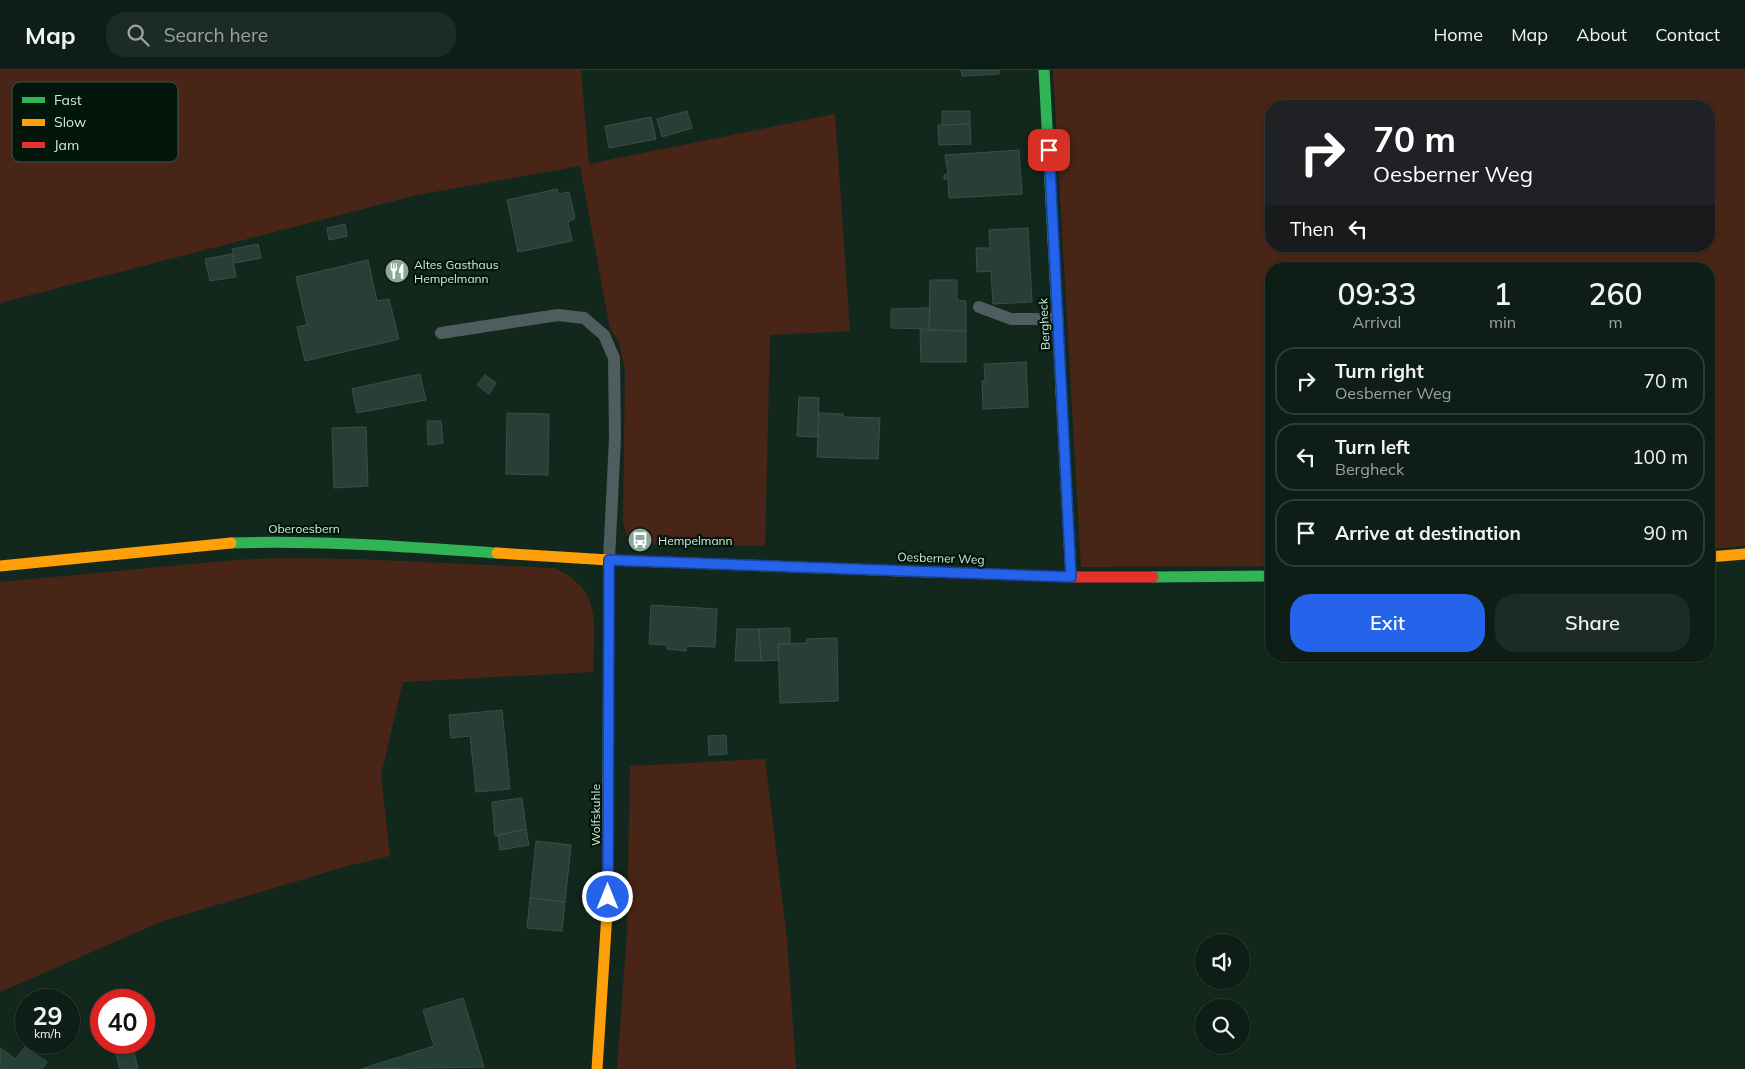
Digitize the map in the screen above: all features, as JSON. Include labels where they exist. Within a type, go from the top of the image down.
[{"type":"street","name":"Bergheck","points":[[1044,70],[1071,577]]},
{"type":"street","name":"Oberoesbern","points":[[0,566],[220,543],[284,541],[352,543],[609,560]]},
{"type":"street","points":[[1715,556],[1745,554]]},
{"type":"street","name":"Oesberner Weg","points":[[609,560],[1071,577],[1265,576]]},
{"type":"street","name":"Wolfskuhle","points":[[596,1069],[608,897],[609,560]]},
{"type":"lane","points":[[979,307],[1011,319],[1058,319]]},
{"type":"lane","points":[[441,334],[558,315],[584,318],[604,335],[614,358],[615,438],[609,560]]},
{"type":"shaded area","points":[[0,70],[581,70],[589,164],[835,114],[850,331],[770,335],[765,546],[633,544],[626,534],[623,521],[625,371],[619,342],[610,329],[580,166],[417,195],[0,303]]},
{"type":"shaded area","points":[[1053,70],[1745,70],[1745,546],[1715,548],[1715,262],[1265,262],[1265,566],[1081,567]]},
{"type":"shaded area","points":[[278,558],[358,559],[554,568],[570,577],[582,587],[589,599],[593,611],[594,625],[593,672],[403,682],[381,775],[390,856],[351,865],[163,921],[0,992],[0,582],[235,560]]},
{"type":"shaded area","points":[[765,759],[787,939],[796,1069],[617,1069],[627,932],[630,766]]},
{"type":"building","points":[[961,70],[999,70],[999,74],[962,76]]},
{"type":"building","points":[[687,111],[692,128],[662,137],[657,119]]},
{"type":"building","points":[[942,111],[970,111],[970,124],[942,125]]},
{"type":"building","points":[[651,117],[656,139],[609,148],[605,126]]},
{"type":"building","points":[[970,124],[971,144],[939,145],[938,125]]},
{"type":"building","points":[[1019,150],[1022,194],[949,198],[948,179],[944,179],[944,175],[948,174],[945,155]]},
{"type":"building","points":[[557,189],[558,194],[569,192],[575,218],[568,222],[572,241],[518,252],[507,200]]},
{"type":"building","points":[[345,224],[347,236],[329,240],[327,228]]},
{"type":"building","points":[[1028,228],[1032,302],[993,304],[991,271],[977,272],[976,248],[990,248],[989,230]]},
{"type":"building","points":[[258,244],[261,258],[235,263],[232,249]]},
{"type":"building","points":[[232,254],[236,277],[210,281],[205,259]]},
{"type":"building","points":[[368,260],[377,301],[389,299],[399,339],[305,361],[297,327],[307,325],[296,277]]},
{"type":"building","points":[[930,280],[957,280],[957,300],[966,301],[966,331],[929,330]]},
{"type":"building","points":[[930,308],[929,329],[891,328],[891,309]]},
{"type":"building","points":[[920,330],[966,331],[966,362],[921,362]]},
{"type":"building","points":[[1026,362],[1028,407],[983,409],[982,381],[985,380],[984,364]]},
{"type":"building","points":[[420,374],[426,400],[357,413],[352,389]]},
{"type":"building","points":[[485,375],[496,383],[489,394],[477,385]]},
{"type":"building","points":[[799,397],[819,398],[818,437],[797,436]]},
{"type":"building","points":[[507,413],[549,414],[548,475],[506,474]]},
{"type":"building","points":[[819,413],[843,414],[843,417],[880,418],[878,459],[817,457]]},
{"type":"building","points":[[427,421],[441,421],[443,443],[428,445]]},
{"type":"building","points":[[366,427],[368,486],[334,488],[332,428]]},
{"type":"building","points":[[651,605],[717,609],[715,647],[686,646],[686,651],[667,649],[667,645],[649,644]]},
{"type":"building","points":[[790,628],[790,644],[778,644],[779,660],[761,661],[759,629]]},
{"type":"building","points":[[737,629],[759,629],[761,661],[735,661]]},
{"type":"building","points":[[837,638],[838,701],[780,703],[778,644],[807,643],[807,639]]},
{"type":"building","points":[[502,710],[510,789],[476,792],[470,736],[451,738],[449,715]]},
{"type":"building","points":[[726,735],[727,754],[709,755],[708,736]]},
{"type":"building","points":[[522,798],[526,829],[495,836],[492,802]]},
{"type":"building","points":[[526,829],[529,845],[500,850],[498,835]]},
{"type":"building","points":[[536,841],[571,845],[565,902],[530,898]]},
{"type":"building","points":[[530,898],[565,902],[562,931],[527,928]]},
{"type":"building","points":[[463,998],[484,1067],[361,1069],[434,1046],[423,1010]]},
{"type":"building","points":[[0,1048],[16,1059],[20,1054],[35,1054],[47,1062],[42,1069],[0,1069]]},
{"type":"building","points":[[116,1054],[134,1054],[138,1069],[120,1069]]},
{"type":"traffic: fast","points":[[1044,70],[1061,390]]},
{"type":"traffic: fast","points":[[231,543],[331,543],[497,553]]},
{"type":"traffic: fast","points":[[608,779],[609,560]]},
{"type":"traffic: fast","points":[[1153,577],[1265,576]]},
{"type":"traffic: slow","points":[[1061,390],[1071,577]]},
{"type":"traffic: slow","points":[[0,566],[231,543]]},
{"type":"traffic: slow","points":[[497,553],[609,560],[930,572]]},
{"type":"traffic: slow","points":[[1715,556],[1745,554]]},
{"type":"traffic: slow","points":[[597,1069],[608,897],[608,779]]},
{"type":"traffic: jam","points":[[930,572],[1071,577],[1153,577]]},
{"type":"place","name":"Altes Gasthaus Hempelmann","points":[[397,271]]},
{"type":"place","name":"Hempelmann","points":[[640,540]]},
{"type":"route","points":[[608,897],[609,560],[1071,577],[1049,150]]}]
